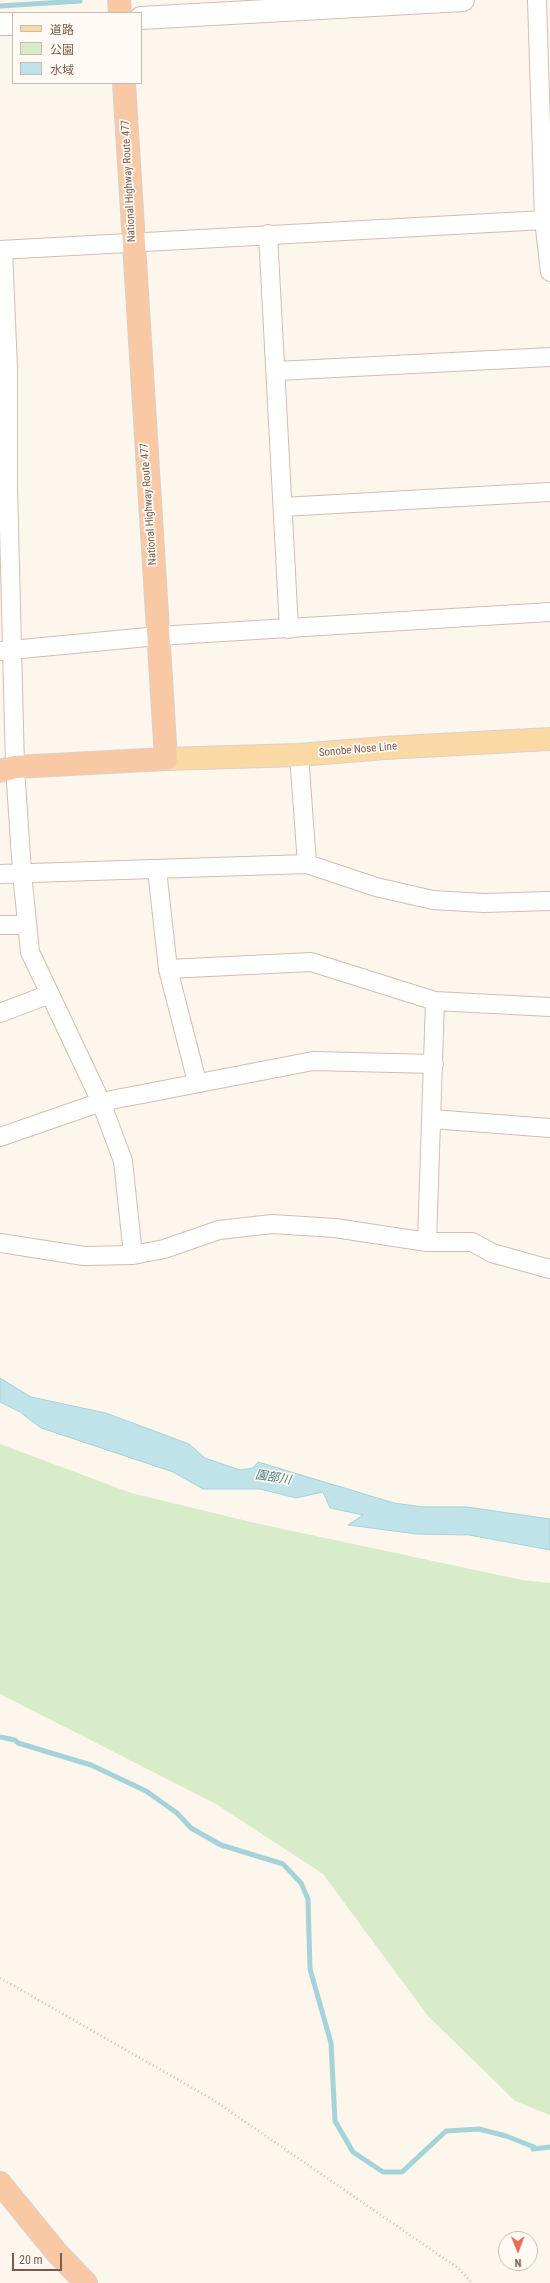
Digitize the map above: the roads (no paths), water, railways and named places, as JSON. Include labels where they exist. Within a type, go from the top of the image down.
[{"type":"highway","points":[[119,0],[120,12]]},
{"type":"highway","name":"National Highway Route 477","points":[[124,84],[132,241],[166,759]]},
{"type":"highway","points":[[8,769],[166,759]]},
{"type":"highway","points":[[0,2183],[57,2253],[86,2283]]},
{"type":"main road","name":"Sonobe Nose Line","points":[[166,759],[299,755],[385,748],[550,739]]},
{"type":"street","points":[[142,18],[462,0]]},
{"type":"street","points":[[536,0],[544,220],[550,272]]},
{"type":"street","points":[[0,24],[12,24]]},
{"type":"street","points":[[133,1255],[123,1161],[101,1102],[30,952],[22,873],[8,769],[4,369],[1,250],[132,241],[544,220]]},
{"type":"street","points":[[268,234],[277,371],[289,628]]},
{"type":"street","points":[[277,371],[550,357]]},
{"type":"street","points":[[283,507],[550,492]]},
{"type":"street","points":[[7,650],[158,636],[550,612]]},
{"type":"street","points":[[299,755],[306,864]]},
{"type":"street","points":[[0,874],[306,864],[376,887],[433,900],[484,903],[550,901]]},
{"type":"street","points":[[157,870],[168,969],[197,1082]]},
{"type":"street","points":[[0,925],[27,925]]},
{"type":"street","points":[[168,969],[311,962],[436,1001],[550,1007]]},
{"type":"street","points":[[0,1013],[50,994]]},
{"type":"street","points":[[428,1242],[436,1001]]},
{"type":"street","points":[[0,1137],[101,1102],[197,1082],[313,1061],[434,1064]]},
{"type":"street","points":[[432,1118],[550,1128]]},
{"type":"street","points":[[0,1243],[84,1256],[133,1255],[164,1249],[220,1230],[272,1224],[335,1228],[428,1242],[472,1242],[492,1253],[550,1269]]},
{"type":"water","name":"園部川","points":[[0,1378],[31,1397],[106,1413],[189,1444],[205,1458],[240,1470],[253,1468],[258,1462],[394,1503],[423,1507],[467,1507],[550,1519],[550,1550],[469,1535],[417,1534],[348,1525],[363,1515],[330,1508],[323,1492],[296,1498],[260,1489],[203,1489],[173,1472],[41,1428],[20,1412],[0,1402]]},
{"type":"waterway","points":[[0,6],[80,1]]},
{"type":"waterway","points":[[0,1737],[15,1740],[18,1743],[91,1765],[146,1791],[177,1813],[191,1828],[221,1845],[283,1864],[301,1883],[308,1899],[310,1969],[331,2043],[335,2121],[353,2152],[383,2172],[402,2172],[446,2131],[479,2129],[506,2136],[534,2147],[533,2149],[550,2147]]}]
